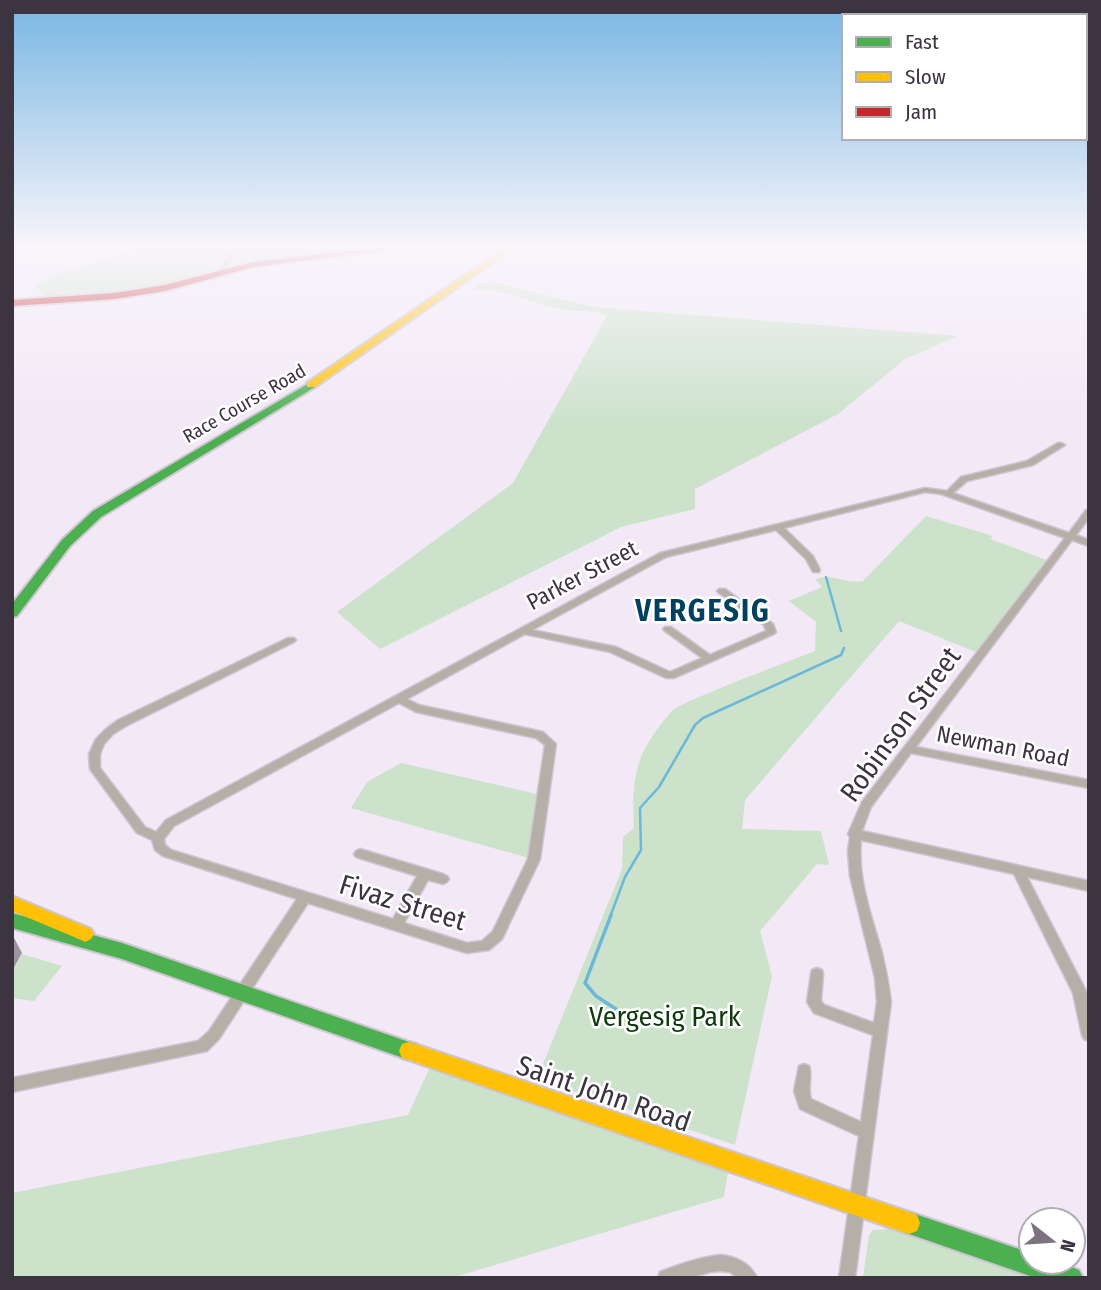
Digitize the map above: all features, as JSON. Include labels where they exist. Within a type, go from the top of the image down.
[{"type":"main road","name":"Race Course Road","points":[[12,613],[66,543],[104,509],[334,372],[428,305]]},
{"type":"main road","name":"Saint John Road","points":[[12,903],[122,951]]},
{"type":"main road","name":"Saint John Road","points":[[12,920],[122,951],[1071,1278]]},
{"type":"street","points":[[948,494],[964,479],[1030,463],[1061,445]]},
{"type":"street","name":"Parker Street","points":[[158,838],[170,823],[663,555],[921,491],[948,494],[1089,543]]},
{"type":"street","name":"Robinson Street","points":[[847,1278],[880,1031],[883,988],[856,869],[854,834],[866,805],[1089,512]]},
{"type":"street","points":[[777,526],[810,558],[816,570]]},
{"type":"street","points":[[525,629],[530,633],[617,652],[666,676],[766,636],[771,629],[722,591]]},
{"type":"street","points":[[668,629],[710,659]]},
{"type":"street","name":"Fivaz Street","points":[[291,640],[122,723],[99,742],[94,753],[95,769],[141,830],[158,838],[159,847],[167,853],[467,948],[479,948],[495,940],[534,859],[544,776],[552,750],[550,741],[539,735],[416,708],[400,699]]},
{"type":"street","name":"Newman Road","points":[[909,749],[1089,784]]},
{"type":"street","points":[[854,834],[1089,886]]},
{"type":"street","points":[[360,854],[443,879]]},
{"type":"street","points":[[1018,871],[1066,962],[1087,1011],[1089,1035]]},
{"type":"street","points":[[396,925],[425,874]]},
{"type":"street","name":"Fivaz Street","points":[[12,1085],[196,1050],[211,1039],[305,897]]},
{"type":"street","points":[[817,974],[814,1002],[819,1009],[880,1031]]},
{"type":"street","points":[[804,1071],[801,1091],[805,1104],[867,1132]]},
{"type":"street","points":[[666,1278],[725,1262],[738,1266],[749,1278]]},
{"type":"green space","points":[[546,305],[586,305],[958,336],[905,359],[838,414],[695,489],[695,509],[621,527],[380,649],[337,612],[513,483],[607,316],[595,312]]},
{"type":"green space","name":"Vergesig Park","points":[[926,516],[993,536],[990,539],[1047,560],[976,652],[899,621],[745,800],[742,829],[821,831],[829,865],[817,864],[760,931],[772,976],[735,1145],[537,1079],[622,869],[623,837],[634,828],[635,778],[650,739],[672,711],[680,706],[815,651],[816,622],[789,601],[822,587],[815,579],[822,577],[863,581]]},
{"type":"green space","points":[[401,763],[537,794],[529,858],[351,808],[367,782]]},
{"type":"green space","points":[[22,954],[62,966],[34,1001],[12,998],[12,971]]},
{"type":"green space","points":[[430,1067],[728,1172],[724,1197],[451,1278],[12,1278],[12,1193],[408,1115]]},
{"type":"green space","points":[[888,1224],[1017,1268],[1017,1276],[1045,1278],[863,1278],[869,1235],[873,1230],[888,1229]]},
{"type":"waterway","points":[[826,577],[841,631]]},
{"type":"waterway","points":[[610,917],[625,877],[641,850],[640,808],[659,787],[695,725],[703,718],[841,655],[844,648]]},
{"type":"waterway","points":[[611,915],[585,983],[596,996],[619,1011]]},
{"type":"traffic: fast","points":[[12,613],[66,543],[97,514],[311,385]]},
{"type":"traffic: fast","points":[[12,920],[122,951],[409,1051]]},
{"type":"traffic: fast","points":[[909,1223],[1071,1278]]},
{"type":"traffic: slow","points":[[311,385],[427,305]]},
{"type":"traffic: slow","points":[[12,903],[85,934]]},
{"type":"traffic: slow","points":[[409,1051],[909,1223]]},
{"type":"district","name":"VERGESIG","points":[[703,611]]}]
